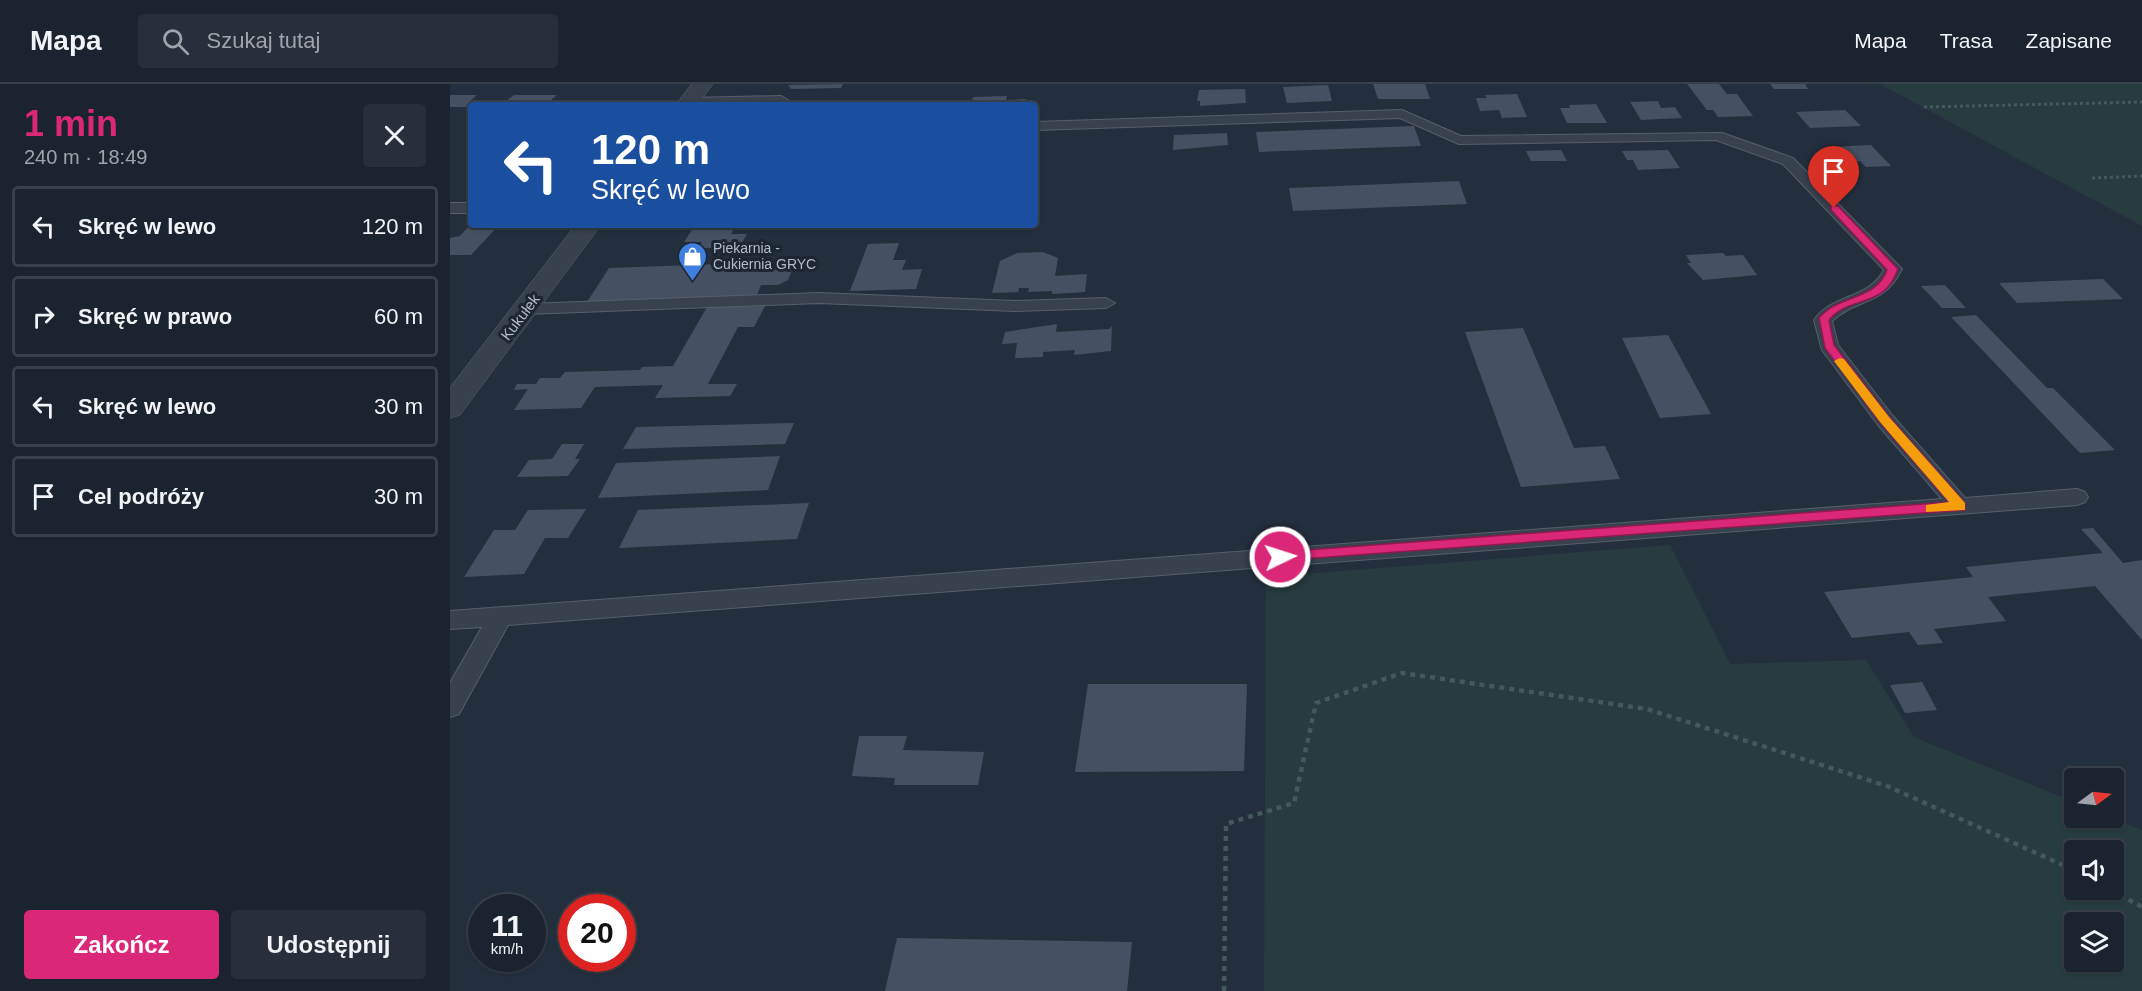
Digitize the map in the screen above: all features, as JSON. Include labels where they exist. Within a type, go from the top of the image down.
[{"type":"street","points":[[690,102],[703,84]]},
{"type":"street","name":"Kukułek","points":[[450,408],[587,228]]},
{"type":"lane","points":[[734,102],[781,100]]},
{"type":"lane","points":[[1038,126],[1402,114],[1459,140],[1717,136],[1788,161],[1893,269],[1887,284],[1870,295],[1832,310],[1823,320],[1829,346],[1885,420],[1960,506]]},
{"type":"lane","points":[[450,208],[468,208]]},
{"type":"lane","points":[[526,309],[819,298],[1015,306],[1106,303]]},
{"type":"lane","points":[[450,621],[2077,498]]},
{"type":"lane","points":[[450,706],[500,617]]},
{"type":"path","points":[[1924,107],[2142,102]]},
{"type":"path","points":[[2092,178],[2142,176]]},
{"type":"path","points":[[1224,991],[1226,824],[1294,803],[1316,703],[1402,673],[1647,709],[1887,786],[2064,866]]},
{"type":"path","points":[[2124,897],[2142,907]]},
{"type":"green space","points":[[1880,84],[2142,84],[2142,226]]},
{"type":"green space","points":[[1670,545],[1730,664],[1866,660],[1914,737],[2064,798],[2064,828],[2124,828],[2124,823],[2142,830],[2142,991],[1264,991],[1266,577]]},
{"type":"building","points":[[843,84],[841,88],[791,89],[788,85]]},
{"type":"building","points":[[1373,84],[1425,84],[1430,99],[1378,99]]},
{"type":"building","points":[[1687,84],[1719,84],[1727,94],[1737,94],[1753,116],[1718,117],[1713,110],[1707,110]]},
{"type":"building","points":[[1770,84],[1805,84],[1808,89],[1774,89]]},
{"type":"building","points":[[1328,85],[1332,101],[1287,103],[1283,87]]},
{"type":"building","points":[[1245,89],[1246,103],[1200,106],[1200,101],[1197,101],[1199,90]]},
{"type":"building","points":[[1517,94],[1527,117],[1502,118],[1499,110],[1480,111],[1476,98],[1487,98],[1485,95]]},
{"type":"building","points":[[450,95],[477,95],[470,101],[486,101],[468,102],[468,107],[450,107]]},
{"type":"building","points":[[514,95],[557,95],[550,101],[505,102]]},
{"type":"building","points":[[1007,96],[1006,100],[1026,99],[1026,102],[972,102],[973,97]]},
{"type":"building","points":[[873,100],[900,101],[900,102],[853,102]]},
{"type":"building","points":[[1658,101],[1661,108],[1675,107],[1682,118],[1641,120],[1630,102]]},
{"type":"building","points":[[1596,104],[1607,123],[1567,123],[1560,108],[1570,108],[1569,105]]},
{"type":"building","points":[[1845,110],[1861,126],[1810,128],[1796,112]]},
{"type":"building","points":[[1414,126],[1421,146],[1259,152],[1256,132]]},
{"type":"building","points":[[1227,133],[1228,145],[1173,150],[1174,135]]},
{"type":"building","points":[[1871,145],[1891,166],[1866,167],[1860,161],[1843,162],[1830,147]]},
{"type":"building","points":[[1561,150],[1567,161],[1531,161],[1526,151]]},
{"type":"building","points":[[1668,150],[1680,168],[1638,170],[1633,160],[1627,160],[1622,151]]},
{"type":"building","points":[[1459,181],[1467,204],[1293,211],[1289,188]]},
{"type":"building","points":[[468,227],[496,228],[471,255],[450,255],[450,238],[460,236]]},
{"type":"building","points":[[693,228],[734,228],[731,234],[747,234],[739,248],[699,248],[702,242],[684,242]]},
{"type":"building","points":[[899,243],[893,260],[906,260],[902,270],[922,269],[916,289],[850,291],[868,244]]},
{"type":"building","points":[[1043,252],[1058,258],[1055,276],[1087,274],[1085,292],[1052,294],[1052,291],[1028,292],[1029,288],[1019,288],[1018,292],[992,293],[1000,261],[1017,253]]},
{"type":"building","points":[[1723,253],[1726,256],[1743,255],[1757,275],[1703,280],[1687,263],[1691,263],[1686,255]]},
{"type":"building","name":"Piekarnia - Cukiernia GRYC","points":[[795,263],[788,280],[778,285],[761,285],[757,295],[587,302],[609,268]]},
{"type":"building","points":[[2103,279],[2123,299],[2017,303],[1999,283]]},
{"type":"building","points":[[1945,285],[1966,308],[1942,308],[1921,286]]},
{"type":"building","points":[[765,306],[754,327],[738,327],[708,384],[737,384],[730,396],[655,398],[663,385],[595,387],[581,408],[514,410],[528,389],[514,390],[517,384],[536,384],[540,378],[560,378],[565,372],[640,370],[642,367],[673,366],[707,307]]},
{"type":"building","points":[[1976,315],[2047,388],[2053,388],[2115,450],[2080,453],[1951,317]]},
{"type":"building","points":[[1057,324],[1056,332],[1109,329],[1112,326],[1111,351],[1074,355],[1075,350],[1043,352],[1043,357],[1015,358],[1017,343],[1002,344],[1005,332]]},
{"type":"building","points":[[1523,328],[1574,448],[1605,446],[1620,479],[1521,487],[1465,332]]},
{"type":"building","points":[[1668,335],[1711,414],[1660,418],[1622,338]]},
{"type":"building","points":[[794,423],[785,444],[623,449],[636,427]]},
{"type":"building","points":[[562,444],[584,444],[575,459],[580,459],[568,476],[517,477],[529,460],[552,459]]},
{"type":"building","points":[[780,456],[768,490],[598,498],[616,463]]},
{"type":"building","points":[[809,503],[797,539],[619,548],[638,510]]},
{"type":"building","points":[[586,509],[568,538],[545,538],[524,574],[464,577],[494,530],[515,530],[528,510]]},
{"type":"building","points":[[2093,528],[2123,563],[2142,560],[2142,640],[2095,586],[1988,597],[2006,621],[1934,629],[1943,643],[1918,645],[1909,632],[1852,638],[1824,592],[1973,577],[1966,567],[2103,553],[2081,529]]},
{"type":"building","points":[[1922,682],[1937,710],[1905,713],[1890,685]]},
{"type":"building","points":[[1088,684],[1247,684],[1244,771],[1075,772]]},
{"type":"building","points":[[859,736],[907,736],[903,750],[984,752],[978,785],[894,785],[895,778],[852,776]]},
{"type":"building","points":[[897,938],[1132,942],[1127,991],[885,991]]},
{"type":"slow traffic","points":[[1840,361],[1885,420],[1960,506],[1930,509]]},
{"type":"place","name":"Piekarnia - Cukiernia GRYC","points":[[692,282]]},
{"type":"route","points":[[1280,557],[1960,506],[1885,420],[1829,346],[1823,320],[1832,310],[1870,295],[1887,284],[1893,269],[1834,208]]}]
